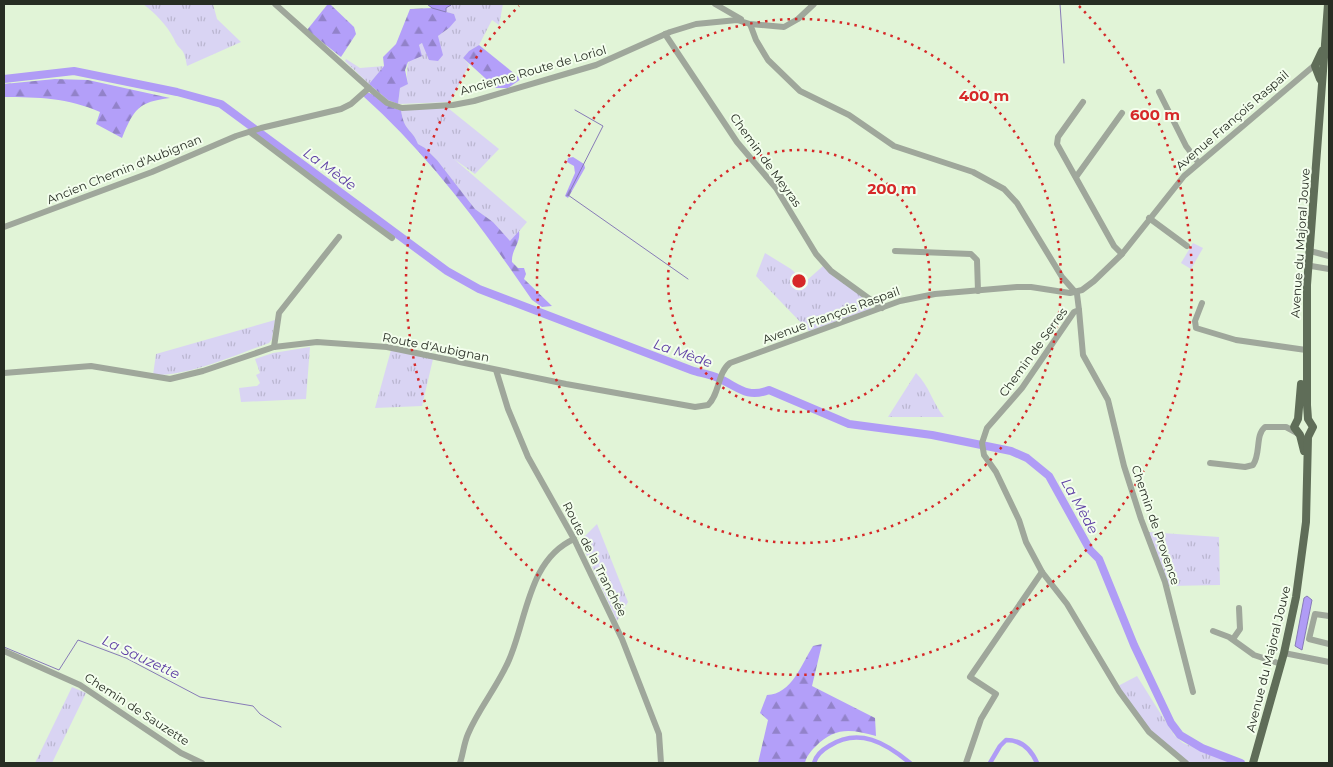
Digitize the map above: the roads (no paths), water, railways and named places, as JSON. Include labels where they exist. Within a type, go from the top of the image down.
[{"type":"main road","name":"Avenue du Majoral Jouve","points":[[1304,531],[1304,453],[1294,427],[1297,420],[1304,350],[1317,67],[1327,48],[1328,4]]},
{"type":"main road","name":"Avenue du Majoral Jouve","points":[[1307,260],[1307,228],[1320,82],[1317,67]]},
{"type":"main road","name":"Avenue du Majoral Jouve","points":[[1253,763],[1284,653],[1300,577],[1309,434],[1312,425],[1308,419],[1304,350]]},
{"type":"main road","points":[[1297,420],[1308,419]]},
{"type":"main road","points":[[1298,434],[1309,434]]},
{"type":"street","name":"Ancienne Route de Loriol","points":[[275,4],[387,103],[402,108],[453,105],[596,65],[664,34],[696,24],[742,20]]},
{"type":"street","points":[[715,4],[750,24],[776,26],[790,25],[814,4]]},
{"type":"street","points":[[750,24],[756,40],[768,60],[779,73],[800,91],[849,115],[894,146],[974,172],[1004,189],[1016,203],[1062,277],[1076,292]]},
{"type":"street","name":"Chemin de Meyras","points":[[664,34],[737,142],[776,188],[816,254],[831,271],[882,308]]},
{"type":"street","name":"Avenue François Raspail","points":[[724,370],[730,364],[882,308],[920,297],[1031,287],[1064,294],[1076,292],[1094,281],[1122,254],[1176,183],[1198,162],[1317,67]]},
{"type":"street","name":"Ancien Chemin d'Aubignan","points":[[4,227],[152,172],[253,130],[341,109],[351,104],[369,88]]},
{"type":"street","points":[[1159,92],[1186,146],[1198,162]]},
{"type":"street","points":[[1083,102],[1057,141],[1114,246],[1122,254]]},
{"type":"street","points":[[1076,178],[1122,113]]},
{"type":"street","points":[[253,130],[366,220],[392,238]]},
{"type":"street","points":[[1149,218],[1187,246]]},
{"type":"street","points":[[274,347],[279,313],[339,237]]},
{"type":"street","points":[[895,252],[971,254],[977,260],[978,291]]},
{"type":"street","points":[[1307,260],[1329,256]]},
{"type":"street","points":[[1307,260],[1329,269]]},
{"type":"street","name":"Chemin de Serres","points":[[1076,292],[1079,310],[1074,312],[1022,388],[987,428],[983,446],[1019,520],[1026,542],[1042,572],[1067,604],[1120,691],[1149,732],[1186,763]]},
{"type":"street","points":[[1202,303],[1195,321],[1196,328],[1229,338],[1304,350]]},
{"type":"street","name":"Chemin de Provence","points":[[1079,310],[1083,355],[1108,400],[1133,497],[1165,582],[1193,692]]},
{"type":"street","name":"Route d'Aubignan","points":[[4,373],[91,366],[170,379],[203,371],[274,347],[317,342],[387,347],[496,370],[695,407],[708,405],[715,397],[724,370]]},
{"type":"street","name":"Route de la Tranchée","points":[[496,370],[508,409],[528,457],[574,539],[606,603],[652,713],[659,734],[661,763]]},
{"type":"street","points":[[1286,427],[1297,420]]},
{"type":"street","points":[[1210,463],[1253,465],[1258,456],[1262,429],[1268,426],[1286,427],[1298,434]]},
{"type":"street","points":[[460,763],[468,734],[509,660],[526,604],[535,583],[559,548],[574,539]]},
{"type":"street","points":[[966,763],[982,719],[996,694],[970,677],[1042,572]]},
{"type":"street","points":[[1232,639],[1240,629],[1239,608]]},
{"type":"street","points":[[1329,616],[1315,614],[1309,639],[1329,644]]},
{"type":"street","points":[[1213,632],[1232,639],[1254,655],[1281,664]]},
{"type":"street","name":"Chemin de Sauzette","points":[[4,651],[80,685],[181,752],[202,763]]},
{"type":"street","points":[[1284,653],[1329,662]]},
{"type":"waterway","points":[[1060,4],[1064,63]]},
{"type":"waterway","name":"La Mède","points":[[4,79],[74,71],[177,92],[221,104],[447,271],[479,289],[691,370],[715,377],[742,390],[754,393],[769,390],[849,424],[932,435],[1011,451],[1027,458],[1049,476],[1090,550],[1099,559],[1134,645],[1171,723],[1180,735],[1202,748],[1241,763]]},
{"type":"waterway","points":[[575,110],[603,126],[568,195],[688,279]]},
{"type":"waterway","name":"La Sauzette","points":[[4,647],[59,670],[78,640],[126,658],[200,697],[253,706],[260,714],[281,727]]},
{"type":"waterway","points":[[814,763],[824,749],[840,740],[851,738],[872,740],[882,744],[910,763]]},
{"type":"waterway","points":[[990,763],[1006,740],[1011,740],[1025,746],[1037,763]]}]
